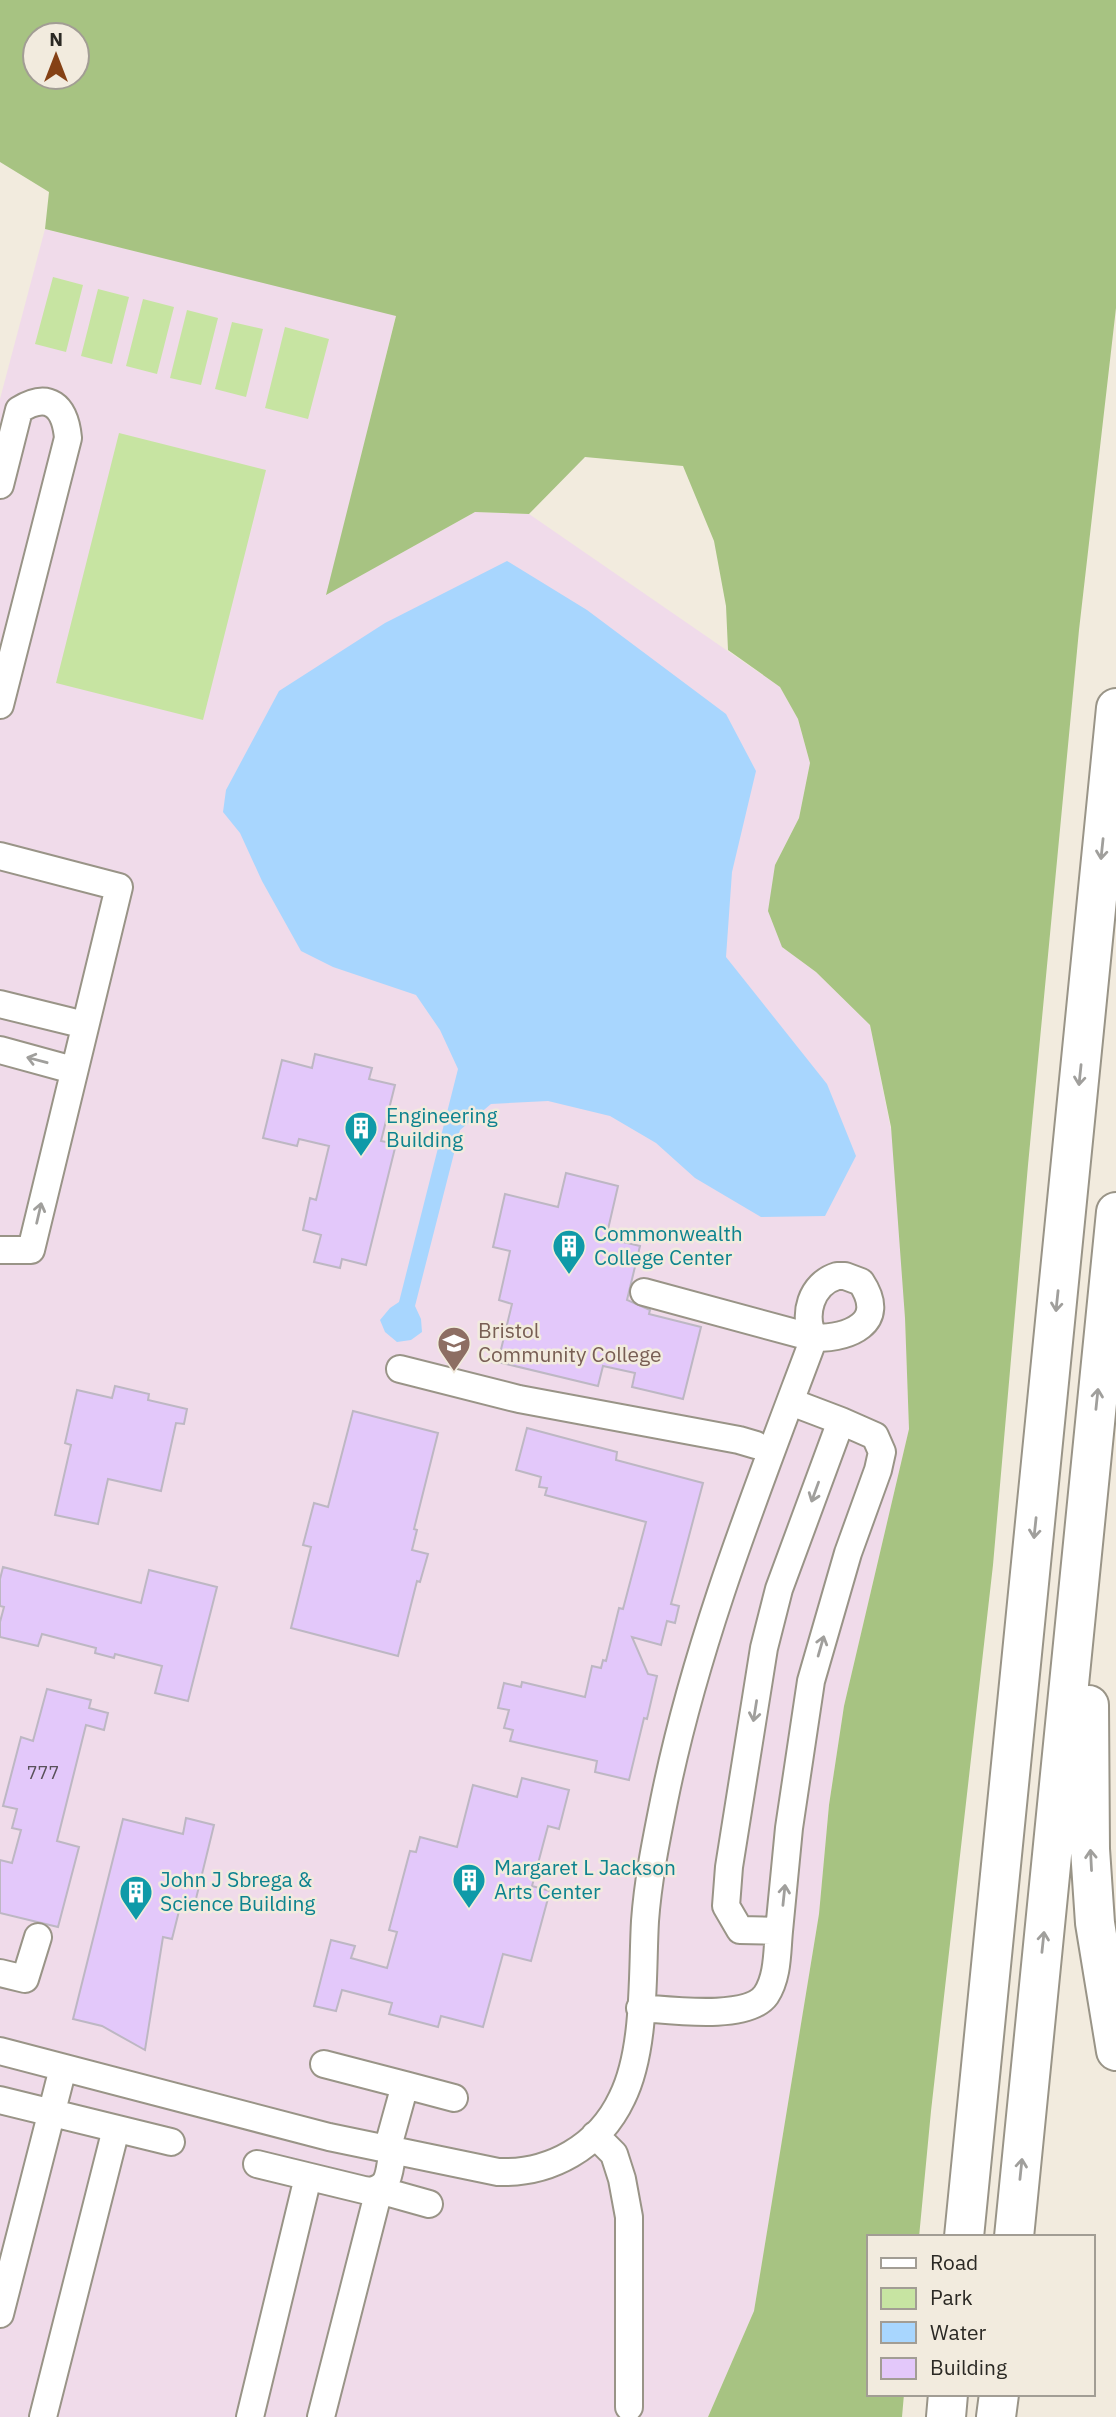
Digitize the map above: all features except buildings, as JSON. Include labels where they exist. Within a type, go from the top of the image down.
[{"type":"highway","points":[[964,2235],[1116,708]]},
{"type":"highway","points":[[1014,2235],[1116,1212]]},
{"type":"highway","points":[[1093,1439],[1089,1636],[1090,1849],[1095,1923],[1116,2051]]},
{"type":"highway","points":[[946,2417],[948,2396]]},
{"type":"highway","points":[[996,2417],[999,2396]]},
{"type":"lane","points":[[0,485],[19,410],[28,404],[47,401],[60,408],[67,421],[68,438],[0,705]]},
{"type":"lane","points":[[0,856],[120,887],[31,1250],[0,1250]]},
{"type":"lane","points":[[0,1004],[85,1025]]},
{"type":"lane","points":[[0,1049],[73,1070]]},
{"type":"lane","points":[[0,2051],[329,2137],[459,2165],[517,2172],[533,2170],[565,2158],[595,2135],[616,2110],[635,2061],[649,1881],[676,1746],[710,1625],[814,1338],[645,1292]]},
{"type":"lane","points":[[400,1369],[519,1399],[756,1445]]},
{"type":"lane","points":[[640,2008],[692,2012],[741,2011],[765,1996],[776,1971],[789,1828],[811,1681],[848,1553],[882,1452],[875,1437],[840,1425],[791,1402]]},
{"type":"lane","points":[[779,1931],[740,1930],[726,1906],[729,1867],[764,1648],[779,1589],[840,1425]]},
{"type":"lane","points":[[0,1973],[25,1979],[38,1937]]},
{"type":"lane","points":[[324,2064],[454,2098]]},
{"type":"lane","points":[[0,2314],[50,2113],[64,2068]]},
{"type":"lane","points":[[321,2417],[379,2190],[385,2184],[405,2085]]},
{"type":"lane","points":[[0,2100],[171,2143]]},
{"type":"lane","points":[[43,2417],[116,2129]]},
{"type":"lane","points":[[595,2135],[614,2154],[629,2217],[629,2407]]},
{"type":"lane","points":[[257,2164],[368,2191],[379,2190],[429,2204]]},
{"type":"lane","points":[[250,2417],[308,2177]]},
{"type":"shaded area","name":"Bristol Community College","points":[[45,229],[396,315],[327,594],[475,512],[529,514],[780,687],[798,719],[810,763],[799,818],[775,865],[782,947],[816,972],[870,1025],[900,1175],[909,1429],[844,1706],[829,1805],[819,1914],[754,2311],[708,2417],[0,2417],[0,399]]},
{"type":"green space","points":[[0,0],[1116,0],[1116,308],[1079,630],[993,1565],[919,2235],[867,2235],[867,2396],[904,2396],[902,2417],[708,2417],[754,2311],[819,1914],[829,1805],[844,1706],[909,1429],[905,1318],[891,1127],[870,1025],[816,972],[782,947],[768,911],[775,865],[799,818],[810,763],[798,719],[780,687],[728,650],[726,606],[714,541],[683,466],[585,457],[529,514],[475,512],[326,595],[396,316],[45,229],[49,192],[0,162]]},
{"type":"green space","points":[[53,277],[83,285],[66,352],[35,344]]},
{"type":"green space","points":[[98,289],[129,297],[112,364],[81,356]]},
{"type":"green space","points":[[143,299],[174,307],[157,374],[126,366]]},
{"type":"green space","points":[[187,310],[218,318],[201,385],[170,378]]},
{"type":"green space","points":[[232,322],[263,329],[246,397],[215,389]]},
{"type":"green space","points":[[285,327],[329,339],[308,419],[265,408]]},
{"type":"green space","points":[[119,433],[266,470],[203,720],[56,683]]},
{"type":"water","points":[[507,561],[587,610],[726,714],[756,771],[732,872],[726,957],[827,1084],[856,1156],[825,1216],[761,1217],[695,1178],[656,1143],[610,1116],[548,1101],[491,1104],[460,1130],[415,1306],[421,1319],[422,1332],[411,1340],[397,1342],[385,1332],[380,1320],[399,1302],[458,1069],[440,1030],[416,995],[333,967],[301,951],[262,881],[240,833],[223,812],[226,790],[279,691],[385,623]]},
{"type":"place","name":"Engineering Building","points":[[361,1158]]},
{"type":"place","name":"Commonwealth College Center","points":[[569,1276]]},
{"type":"place","name":"Bristol Community College","points":[[454,1373]]},
{"type":"place","name":"Margaret L Jackson Arts Center","points":[[469,1910]]},
{"type":"place","name":"John J Sbrega & Science Building","points":[[136,1922]]}]
